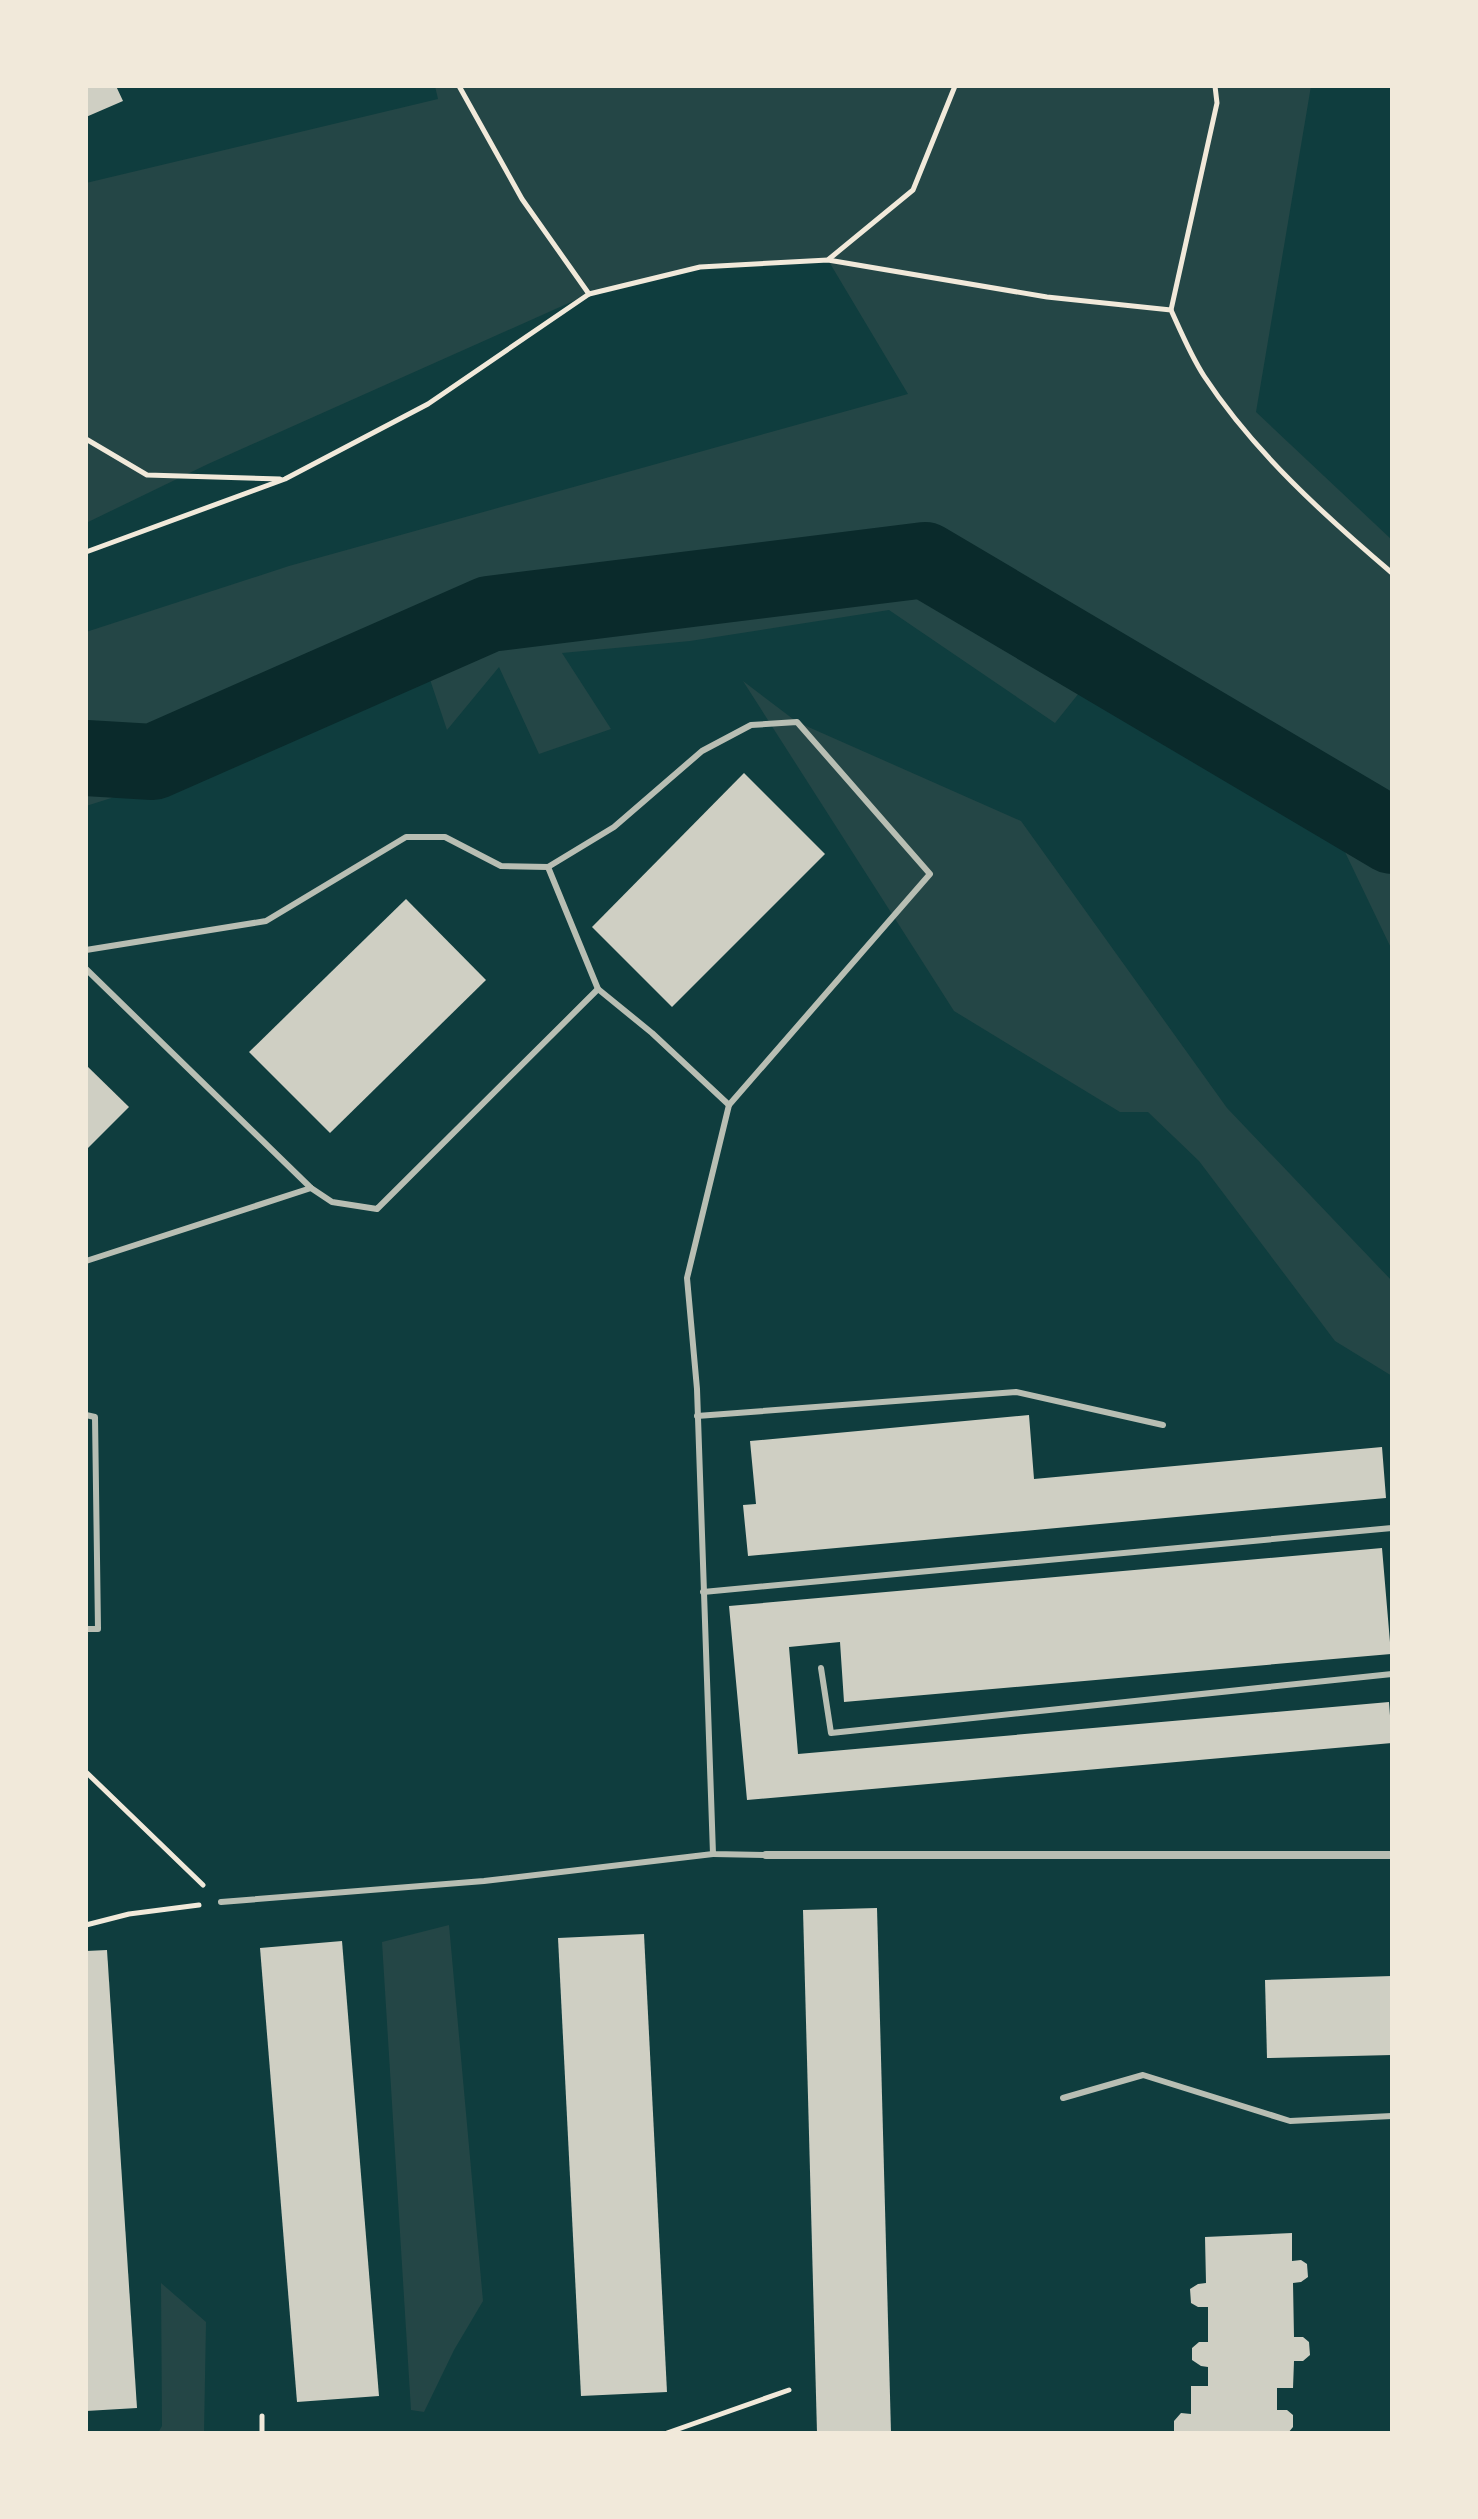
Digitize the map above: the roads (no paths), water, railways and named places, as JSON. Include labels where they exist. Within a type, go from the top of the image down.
[{"type":"street","points":[[766,1855],[1392,1855]]},
{"type":"lane","points":[[86,950],[266,921],[406,837],[445,837],[501,866],[548,867],[614,827],[702,751],[751,725],[797,722],[930,874],[729,1105],[687,1278],[697,1416],[713,1854]]},
{"type":"lane","points":[[548,867],[598,989],[652,1033],[729,1105]]},
{"type":"lane","points":[[86,969],[311,1188],[332,1202],[377,1209],[598,989]]},
{"type":"lane","points":[[86,1261],[311,1188]]},
{"type":"lane","points":[[697,1416],[1016,1392],[1163,1425]]},
{"type":"lane","points":[[86,1415],[95,1417],[98,1629],[86,1629]]},
{"type":"lane","points":[[703,1592],[1392,1528]]},
{"type":"lane","points":[[821,1668],[831,1733],[1392,1674]]},
{"type":"lane","points":[[221,1902],[484,1881],[713,1854],[766,1855]]},
{"type":"lane","points":[[1063,2098],[1143,2075],[1290,2121],[1392,2116]]},
{"type":"waterway","points":[[86,758],[153,762],[489,614],[925,560],[1392,836]]}]
